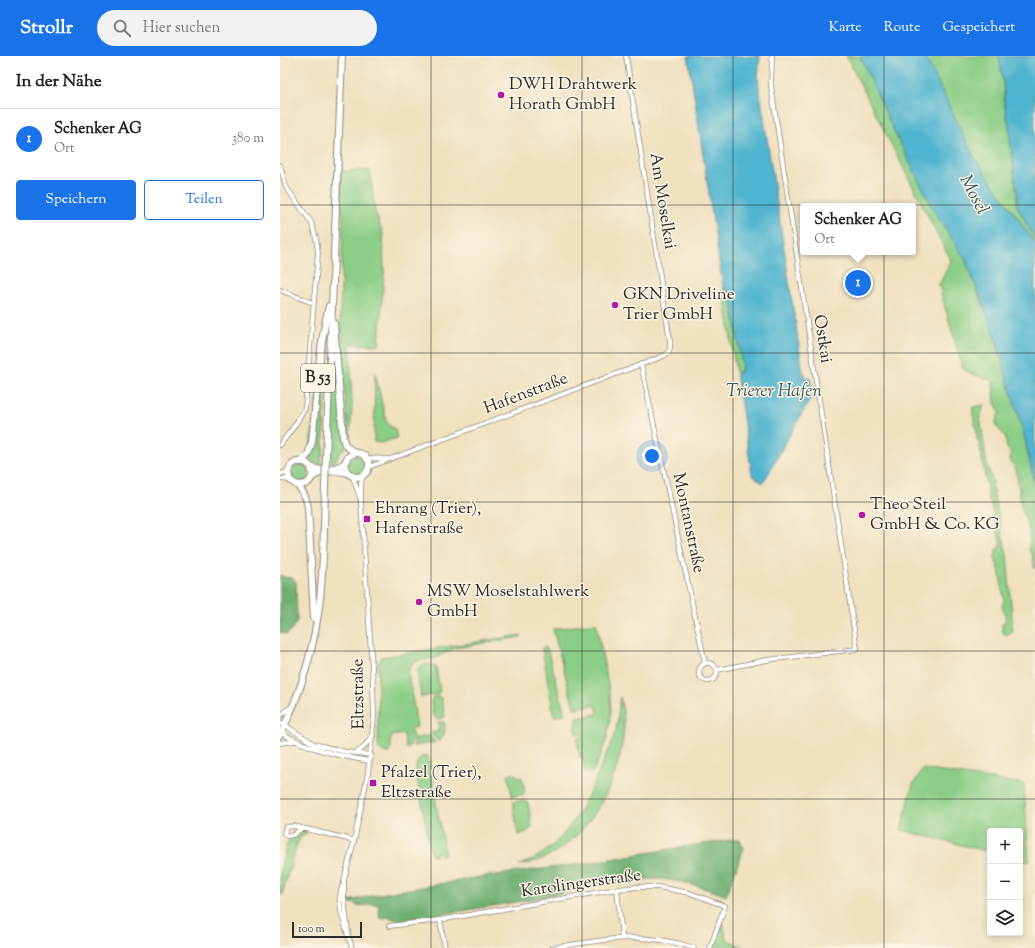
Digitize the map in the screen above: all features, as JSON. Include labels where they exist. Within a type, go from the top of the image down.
[{"type":"main road","name":"B 53","points":[[280,733],[282,723],[294,704],[306,667],[315,630],[321,580],[342,56]]},
{"type":"main road","name":"B 53","points":[[288,472],[292,464],[307,458],[312,442],[324,327],[333,293]]},
{"type":"main road","name":"B 53","points":[[332,303],[337,342],[343,437],[345,445],[355,453],[362,454],[367,458]]},
{"type":"main road","points":[[350,475],[345,469],[345,463],[348,457],[355,453]]},
{"type":"main road","points":[[297,485],[306,484],[315,475],[339,471],[358,478],[364,476],[369,467],[367,458]]},
{"type":"main road","points":[[301,461],[309,464],[313,472],[312,478]]},
{"type":"main road","points":[[311,468],[318,470],[326,469],[345,463]]},
{"type":"main road","points":[[288,472],[290,480],[303,491],[308,508],[315,630]]},
{"type":"street","name":"Am Moselkai","points":[[626,56],[670,341],[670,350]]},
{"type":"street","name":"Ostkai","points":[[717,670],[767,660],[857,649],[771,86],[772,56]]},
{"type":"street","points":[[280,165],[286,187],[311,222],[316,238],[318,252],[304,408],[295,425],[280,445]]},
{"type":"street","points":[[280,185],[286,187]]},
{"type":"street","points":[[280,290],[313,303]]},
{"type":"street","name":"Hafenstraße","points":[[369,467],[665,356],[670,350]]},
{"type":"street","name":"Montanstraße","points":[[641,364],[705,663]]},
{"type":"street","name":"Hafenstraße","points":[[367,458],[389,459]]},
{"type":"street","points":[[280,474],[288,472]]},
{"type":"street","name":"Eltzstraße","points":[[350,475],[361,502]]},
{"type":"street","name":"Eltzstraße","points":[[352,948],[340,900],[370,762],[373,734],[373,683],[361,502],[364,476]]},
{"type":"street","points":[[280,479],[290,480]]},
{"type":"street","points":[[705,663],[711,663],[717,670],[716,676],[713,679],[706,681],[703,679],[699,671],[700,667],[705,663]]},
{"type":"street","points":[[280,716],[294,704]]},
{"type":"street","points":[[282,723],[314,744],[327,748],[371,755]]},
{"type":"street","points":[[280,733],[296,741],[326,752],[370,762]]},
{"type":"street","points":[[356,753],[363,748],[373,734]]},
{"type":"street","points":[[280,743],[296,741]]},
{"type":"street","points":[[302,828],[354,841]]},
{"type":"street","name":"Karolingerstraße","points":[[389,926],[440,920],[617,889],[658,887],[690,893],[725,906],[710,948]]},
{"type":"street","points":[[617,889],[622,937]]},
{"type":"street","points":[[440,920],[445,948]]},
{"type":"street","points":[[552,948],[622,937],[655,938],[694,948]]},
{"type":"green space","points":[[846,56],[860,56],[893,129],[933,209],[965,259],[993,330],[1024,435],[1035,486],[1035,569],[1033,557],[1029,549],[1030,541],[1028,526],[1022,511],[1016,469],[1010,460],[1011,453],[1007,448],[1005,436],[997,427],[996,421],[1000,412],[995,403],[993,384],[991,380],[969,373],[962,367],[939,285],[951,261]]},
{"type":"green space","points":[[925,56],[999,56],[1007,120],[1009,122],[1017,194],[1016,204],[1035,239],[1035,243],[974,157]]},
{"type":"green space","points":[[370,170],[375,211],[383,234],[384,273],[379,345],[350,344],[352,404],[350,438],[348,435],[340,318],[343,223],[341,171]]},
{"type":"green space","points":[[723,287],[731,294],[742,365],[741,371],[736,373]]},
{"type":"green space","points":[[327,330],[323,456],[321,456],[321,465],[315,464],[309,457]]},
{"type":"green space","points":[[334,339],[345,448],[341,451],[336,460],[331,463],[330,455]]},
{"type":"green space","points":[[375,372],[386,421],[389,426],[395,429],[397,438],[380,443],[374,442]]},
{"type":"green space","points":[[984,405],[980,417],[987,465],[993,482],[992,487],[1007,555],[1013,629],[1012,633],[1008,635],[1003,633],[1002,625],[1006,619],[1002,606],[1004,599],[999,569],[995,559],[996,550],[1001,546],[989,498],[973,414],[973,407]]},
{"type":"green space","points":[[353,456],[361,456],[366,461],[364,472],[361,474],[353,474],[348,469],[348,461]]},
{"type":"green space","points":[[300,465],[306,468],[309,474],[306,480],[300,483],[294,480],[291,474],[294,468]]},
{"type":"green space","points":[[280,575],[293,578],[296,582],[297,622],[287,635],[280,632]]},
{"type":"green space","points":[[596,623],[610,695],[611,712],[606,741],[601,754],[593,772],[585,773],[582,757],[580,757],[577,739],[581,738],[580,733],[576,734],[575,724],[578,718],[598,714],[596,705],[574,708],[553,629]]},
{"type":"green space","points":[[521,635],[521,637],[455,648],[435,658],[418,661],[411,664],[408,672],[417,727],[411,728],[412,736],[414,737],[409,747],[406,748],[404,734],[391,736],[391,747],[389,753],[380,750],[378,747],[378,666],[382,657]]},
{"type":"green space","points":[[542,648],[547,648],[564,711],[564,714],[554,717]]},
{"type":"green space","points":[[430,664],[436,667],[440,692],[421,697],[417,670],[421,665]]},
{"type":"green space","points":[[438,696],[441,698],[445,717],[437,719],[433,715],[431,702],[433,697]]},
{"type":"green space","points":[[620,697],[624,721],[622,746],[616,769],[607,792],[595,813],[580,832],[562,848],[542,859],[519,865],[535,858],[549,848],[561,837],[581,809],[613,739],[618,721]]},
{"type":"green space","points":[[438,722],[444,722],[445,728],[444,735],[439,742],[431,733],[439,731]]},
{"type":"green space","points":[[430,736],[435,743],[413,746],[416,738]]},
{"type":"green space","points":[[428,756],[445,855],[440,855],[439,852],[435,853],[436,856],[431,854],[416,772],[416,764],[421,757]]},
{"type":"green space","points":[[923,769],[1024,784],[1029,862],[1023,861],[1023,828],[987,828],[987,851],[901,830],[913,784]]},
{"type":"green space","points":[[508,774],[514,774],[522,778],[525,791],[523,794],[512,797]]},
{"type":"green space","points":[[522,800],[528,803],[532,827],[527,832],[518,835],[513,802]]},
{"type":"green space","points":[[307,831],[306,834],[300,838],[297,844],[282,895],[280,895],[280,869],[288,841],[302,832]]},
{"type":"green space","points":[[740,839],[743,850],[726,896],[698,886],[669,880],[649,879],[608,884],[539,898],[398,921],[389,917],[380,919],[378,904],[357,906],[349,901],[380,894],[486,876],[581,864],[687,846]]},
{"type":"green space","points":[[723,921],[726,939],[745,948],[725,948],[721,946],[720,948],[713,948]]},
{"type":"water","name":"Trierer Hafen","points":[[688,56],[760,56],[758,79],[803,372],[807,378],[810,378],[813,394],[763,483],[752,475],[736,373],[741,371],[742,365],[731,294],[723,287]]},
{"type":"water","name":"Mosel","points":[[860,56],[925,56],[974,157],[1035,243],[1035,486],[1024,435],[993,330],[965,259],[933,209],[893,129]]},
{"type":"water","points":[[999,56],[1035,56],[1035,239],[1017,206],[1009,123],[1004,100]]},
{"type":"place","name":"DWH Drahtwerk Horath GmbH","points":[[501,95]]},
{"type":"place","name":"Schenker AG","points":[[858,283]]},
{"type":"place","name":"GKN Driveline Trier GmbH","points":[[615,305]]},
{"type":"place","name":"Theo Steil GmbH & Co. KG","points":[[862,515]]},
{"type":"place","name":"Ehrang (Trier), Hafenstraße","points":[[367,519]]},
{"type":"place","name":"MSW Moselstahlwerk GmbH","points":[[419,602]]},
{"type":"place","name":"Pfalzel (Trier), Eltzstraße","points":[[373,783]]}]
